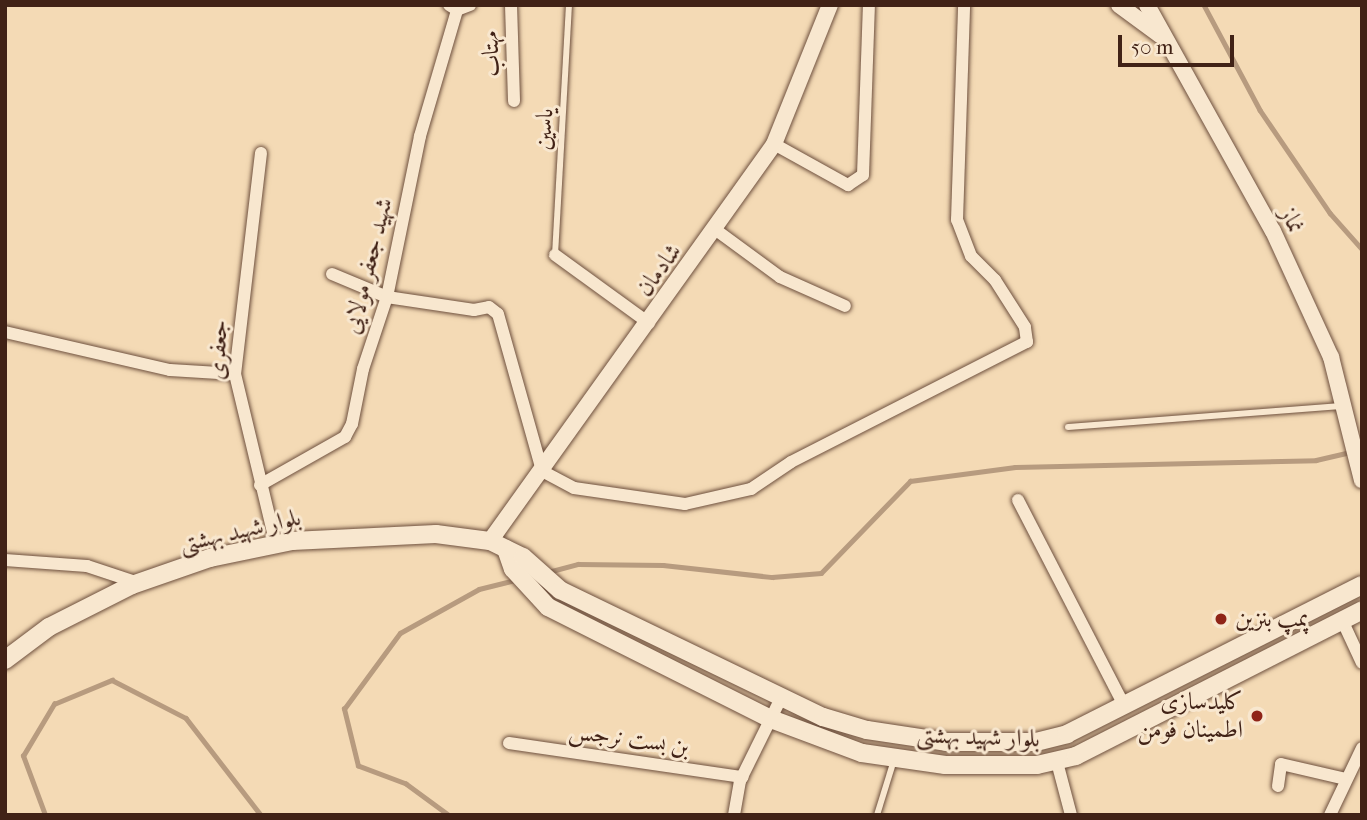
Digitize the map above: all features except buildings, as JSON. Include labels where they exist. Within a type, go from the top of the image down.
[{"type":"main road","name":"بلوار شهید بهشتی","points":[[5,660],[49,627],[138,583],[210,558],[276,545],[361,535],[436,534],[498,545],[518,563],[560,590],[781,698],[867,730],[946,742],[1052,740],[1362,584]]},
{"type":"main road","name":"بلوار شهید بهشتی","points":[[518,563],[548,607],[771,719],[815,739],[895,758],[945,765],[1057,762],[1362,610]]},
{"type":"main road","points":[[1210,661],[1221,682]]},
{"type":"street","points":[[453,8],[470,5]]},
{"type":"street","name":"مهتاب","points":[[511,5],[514,101]]},
{"type":"street","name":"شادمان","points":[[498,545],[542,471],[716,230],[774,144],[830,5]]},
{"type":"street","points":[[774,144],[848,184],[863,175],[869,5]]},
{"type":"street","points":[[332,274],[387,297],[474,310],[489,307],[498,314],[542,471],[574,488],[685,504],[717,499],[751,489],[791,462],[1027,342],[1025,327],[995,280],[971,256],[957,220],[964,5]]},
{"type":"street","points":[[1119,5],[1171,44]]},
{"type":"street","name":"نماز","points":[[1147,5],[1273,231],[1331,357],[1362,479]]},
{"type":"street","name":"شهید جعفر مولایی","points":[[260,485],[345,437],[387,297],[420,136],[453,8]]},
{"type":"street","name":"جعفری","points":[[261,153],[235,374],[276,545]]},
{"type":"street","points":[[716,230],[780,277],[845,306]]},
{"type":"street","points":[[555,256],[649,323]]},
{"type":"street","points":[[5,332],[170,370],[235,374]]},
{"type":"street","points":[[1018,500],[1124,705]]},
{"type":"street","points":[[5,560],[87,566],[138,583]]},
{"type":"street","points":[[1342,620],[1362,663]]},
{"type":"street","points":[[734,815],[743,777],[781,698]]},
{"type":"street","name":"بن بست نرجس","points":[[509,743],[743,777]]},
{"type":"street","points":[[1330,815],[1346,779],[1358,762],[1362,748]]},
{"type":"street","points":[[1057,762],[1071,815]]},
{"type":"street","points":[[1278,786],[1281,764],[1346,779]]},
{"type":"lane","name":"یاسین","points":[[555,256],[569,5]]},
{"type":"lane","points":[[1068,427],[1343,406]]},
{"type":"lane","points":[[877,815],[895,758]]},
{"type":"waterway","points":[[1204,5],[1260,110],[1330,213],[1362,249]]},
{"type":"waterway","points":[[548,572],[578,564],[663,565],[772,577],[821,573],[910,481],[1015,467],[1316,460],[1351,452]]},
{"type":"waterway","points":[[448,815],[406,784],[358,766],[344,709],[400,633],[479,589],[516,580]]},
{"type":"waterway","points":[[45,815],[23,756],[54,704],[112,680],[186,718],[261,815]]},
{"type":"place","name":"پمپ بنزین","points":[[1221,619]]},
{"type":"place","name":"کلیدسازی اطمینان فومن","points":[[1257,716]]}]
